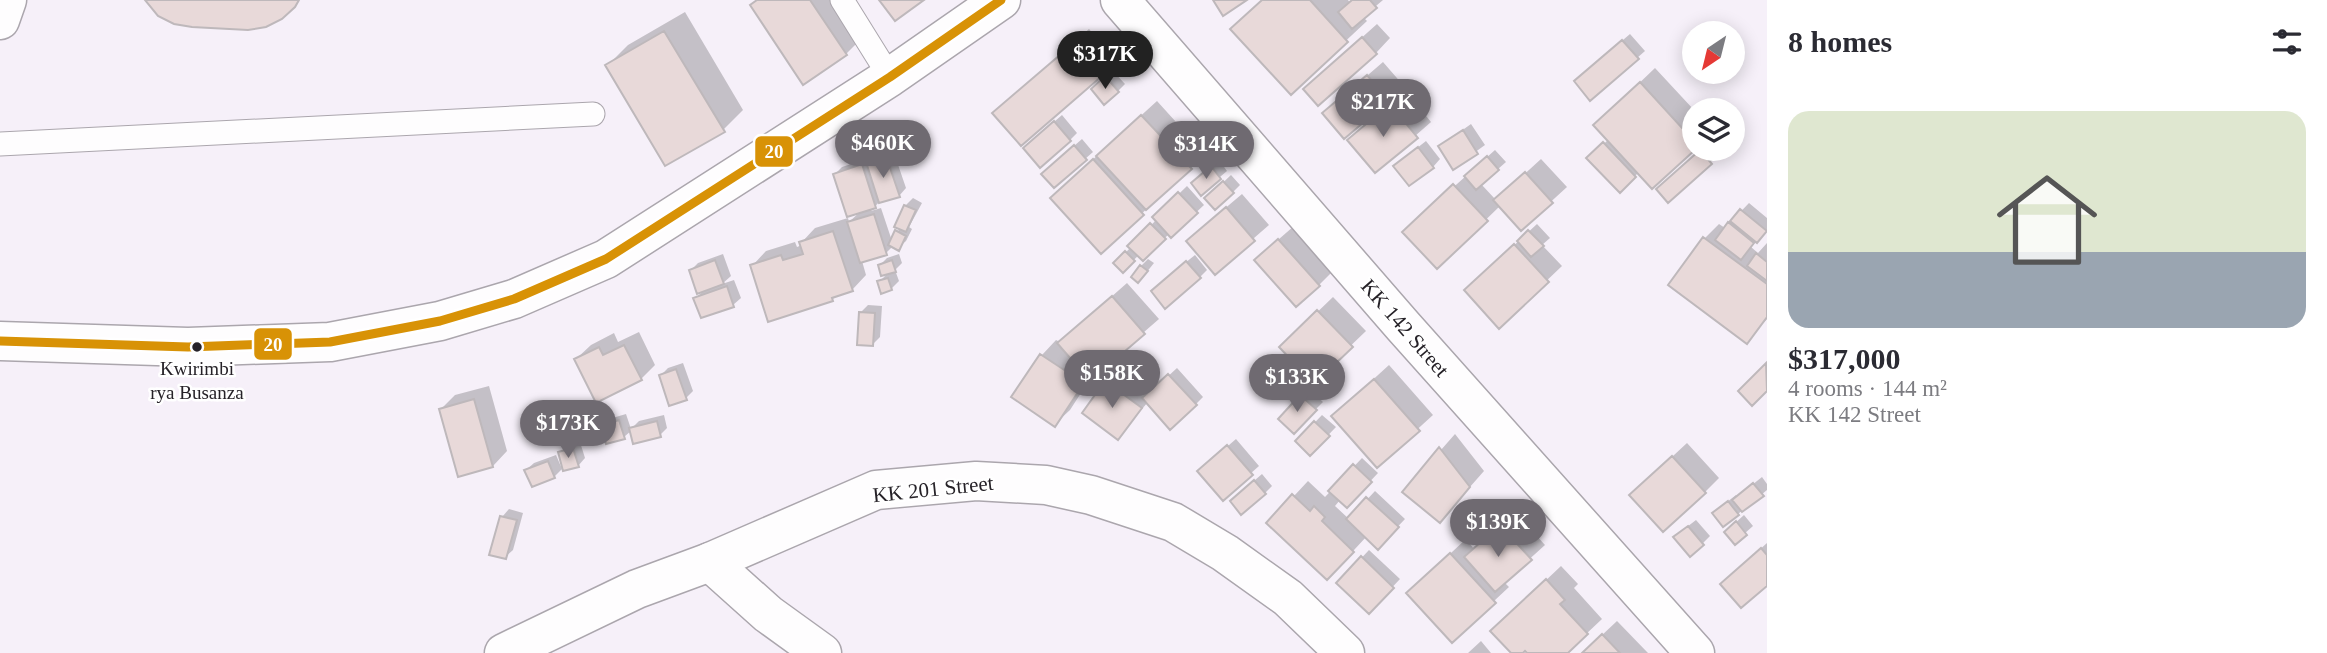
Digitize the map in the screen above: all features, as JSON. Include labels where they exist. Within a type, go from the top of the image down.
[{"type":"main road","points":[[0,20],[7,0]]},
{"type":"main road","points":[[0,341],[188,347],[330,342],[440,321],[514,299],[606,259],[890,77],[1001,0]]},
{"type":"main road","name":"KK 142 Street","points":[[1120,0],[1402,326],[1695,653]]},
{"type":"main road","name":"KK 201 Street","points":[[504,653],[637,589],[710,562],[876,490],[976,481],[1046,485],[1091,495],[1172,522],[1225,553],[1288,597],[1345,653]]},
{"type":"main road","points":[[710,562],[768,614],[822,653]]},
{"type":"lane","points":[[842,0],[890,77]]},
{"type":"lane","points":[[0,144],[593,114]]},
{"type":"building","points":[[145,0],[299,0],[282,19],[266,27],[248,30],[174,24],[158,16]]},
{"type":"building","points":[[757,0],[810,0],[847,55],[803,85],[750,5]]},
{"type":"building","points":[[879,0],[924,0],[895,21]]},
{"type":"building","points":[[1213,0],[1247,0],[1223,16]]},
{"type":"building","points":[[1262,0],[1310,0],[1348,42],[1291,95],[1230,29]]},
{"type":"building","points":[[1352,0],[1370,0],[1377,8],[1352,29],[1338,12]]},
{"type":"building","points":[[664,31],[725,132],[665,166],[605,65]]},
{"type":"building","points":[[1362,37],[1377,54],[1318,106],[1303,89]]},
{"type":"building","points":[[1622,40],[1639,59],[1590,101],[1574,81]]},
{"type":"building","points":[[1074,43],[1102,76],[1021,146],[992,113]]},
{"type":"building","points":[[1367,75],[1389,101],[1344,139],[1322,113]]},
{"type":"building","points":[[1105,76],[1119,92],[1104,105],[1091,89]]},
{"type":"building","points":[[1640,82],[1682,128],[1683,161],[1652,189],[1593,125]]},
{"type":"building","points":[[1390,104],[1418,138],[1375,173],[1347,140]]},
{"type":"building","points":[[1141,115],[1192,169],[1146,210],[1096,156]]},
{"type":"building","points":[[1054,121],[1071,141],[1040,168],[1023,148]]},
{"type":"building","points":[[1463,130],[1478,154],[1453,170],[1438,146]]},
{"type":"building","points":[[1603,142],[1636,177],[1620,193],[1586,158]]},
{"type":"building","points":[[1074,145],[1087,160],[1054,188],[1041,174]]},
{"type":"building","points":[[1418,147],[1434,168],[1409,186],[1393,166]]},
{"type":"building","points":[[886,156],[900,197],[879,203],[866,162]]},
{"type":"building","points":[[1487,156],[1499,170],[1476,190],[1464,176]]},
{"type":"building","points":[[1093,159],[1144,215],[1101,254],[1050,198]]},
{"type":"building","points":[[1688,161],[1709,161],[1712,164],[1668,203],[1656,189]]},
{"type":"building","points":[[862,164],[876,208],[847,217],[833,174]]},
{"type":"building","points":[[1211,166],[1221,179],[1201,196],[1191,183]]},
{"type":"building","points":[[1525,172],[1553,203],[1521,231],[1493,200]]},
{"type":"building","points":[[1223,181],[1234,193],[1215,210],[1204,198]]},
{"type":"building","points":[[1453,184],[1488,221],[1437,269],[1402,232]]},
{"type":"building","points":[[1178,192],[1198,213],[1171,238],[1152,217]]},
{"type":"building","points":[[904,205],[916,210],[906,232],[894,227]]},
{"type":"building","points":[[1226,207],[1255,241],[1215,275],[1186,241]]},
{"type":"building","points":[[1740,209],[1767,231],[1757,243],[1730,221]]},
{"type":"building","points":[[874,214],[887,255],[860,263],[847,222]]},
{"type":"building","points":[[1728,222],[1754,243],[1741,260],[1715,240]]},
{"type":"building","points":[[1150,223],[1166,239],[1143,261],[1127,246]]},
{"type":"building","points":[[895,230],[906,236],[899,251],[888,245]]},
{"type":"building","points":[[1528,230],[1544,246],[1531,257],[1517,241]]},
{"type":"building","points":[[833,231],[853,291],[832,298],[833,301],[768,322],[750,265],[781,255],[783,260],[803,254],[799,242]]},
{"type":"building","points":[[1703,237],[1767,284],[1767,317],[1747,344],[1668,285]]},
{"type":"building","points":[[1278,239],[1320,286],[1296,307],[1254,260]]},
{"type":"building","points":[[1514,244],[1549,282],[1499,329],[1464,290]]},
{"type":"building","points":[[1125,251],[1135,261],[1123,273],[1113,263]]},
{"type":"building","points":[[1756,253],[1767,262],[1767,281],[1747,266]]},
{"type":"building","points":[[715,260],[724,284],[697,294],[689,270]]},
{"type":"building","points":[[892,260],[896,272],[881,276],[878,265]]},
{"type":"building","points":[[1186,261],[1201,278],[1165,309],[1151,291]]},
{"type":"building","points":[[1140,265],[1148,271],[1138,283],[1131,277]]},
{"type":"building","points":[[888,278],[892,290],[881,294],[877,281]]},
{"type":"building","points":[[727,286],[734,307],[701,318],[693,298]]},
{"type":"building","points":[[1112,296],[1145,334],[1090,381],[1057,343]]},
{"type":"building","points":[[1317,310],[1353,347],[1314,384],[1279,347]]},
{"type":"building","points":[[859,312],[875,313],[873,346],[857,345]]},
{"type":"building","points":[[624,345],[642,380],[596,403],[574,359],[599,347],[603,355]]},
{"type":"building","points":[[1040,354],[1084,383],[1055,427],[1011,397]]},
{"type":"building","points":[[1766,363],[1767,391],[1752,406],[1738,391]]},
{"type":"building","points":[[676,369],[687,400],[669,406],[659,375]]},
{"type":"building","points":[[1168,374],[1197,405],[1170,430],[1142,398]]},
{"type":"building","points":[[1374,379],[1420,431],[1377,468],[1331,416]]},
{"type":"building","points":[[1105,381],[1142,408],[1118,440],[1082,413]]},
{"type":"building","points":[[1300,395],[1317,410],[1294,434],[1278,419]]},
{"type":"building","points":[[474,399],[493,467],[458,477],[439,409]]},
{"type":"building","points":[[619,420],[625,439],[606,444],[600,426]]},
{"type":"building","points":[[657,421],[661,437],[633,444],[629,428]]},
{"type":"building","points":[[1314,421],[1330,436],[1310,456],[1295,441]]},
{"type":"building","points":[[1227,445],[1253,475],[1223,501],[1197,471]]},
{"type":"building","points":[[1439,447],[1470,487],[1440,523],[1402,492]]},
{"type":"building","points":[[573,448],[579,467],[563,471],[558,452]]},
{"type":"building","points":[[1672,456],[1706,493],[1663,532],[1629,495]]},
{"type":"building","points":[[548,461],[555,478],[532,487],[524,470]]},
{"type":"building","points":[[1353,464],[1372,482],[1347,508],[1328,491]]},
{"type":"building","points":[[1254,480],[1266,494],[1241,515],[1230,501]]},
{"type":"building","points":[[1753,483],[1764,496],[1742,512],[1732,500]]},
{"type":"building","points":[[1292,494],[1310,511],[1314,506],[1325,517],[1322,521],[1354,552],[1327,580],[1266,523]]},
{"type":"building","points":[[1366,497],[1399,527],[1378,550],[1346,519]]},
{"type":"building","points":[[1728,501],[1739,515],[1723,527],[1712,513]]},
{"type":"building","points":[[500,516],[517,520],[506,559],[489,555]]},
{"type":"building","points":[[1736,521],[1747,535],[1735,545],[1724,532]]},
{"type":"building","points":[[1500,525],[1532,560],[1495,592],[1464,557]]},
{"type":"building","points":[[1688,526],[1704,545],[1690,557],[1673,537]]},
{"type":"building","points":[[1761,548],[1767,555],[1767,586],[1741,608],[1720,584]]},
{"type":"building","points":[[1450,553],[1496,603],[1452,643],[1406,593]]},
{"type":"building","points":[[1361,556],[1394,588],[1369,614],[1336,583]]},
{"type":"building","points":[[1546,579],[1565,600],[1560,604],[1588,634],[1568,653],[1511,653],[1490,631]]},
{"type":"building","points":[[1602,634],[1620,653],[1582,653]]},
{"type":"transit line","name":"20","points":[[0,341],[188,347],[330,342],[440,321],[514,299],[606,259],[890,77],[1001,0]]},
{"type":"place","name":"Kwirimbi rya Busanza","points":[[197,347]]}]
